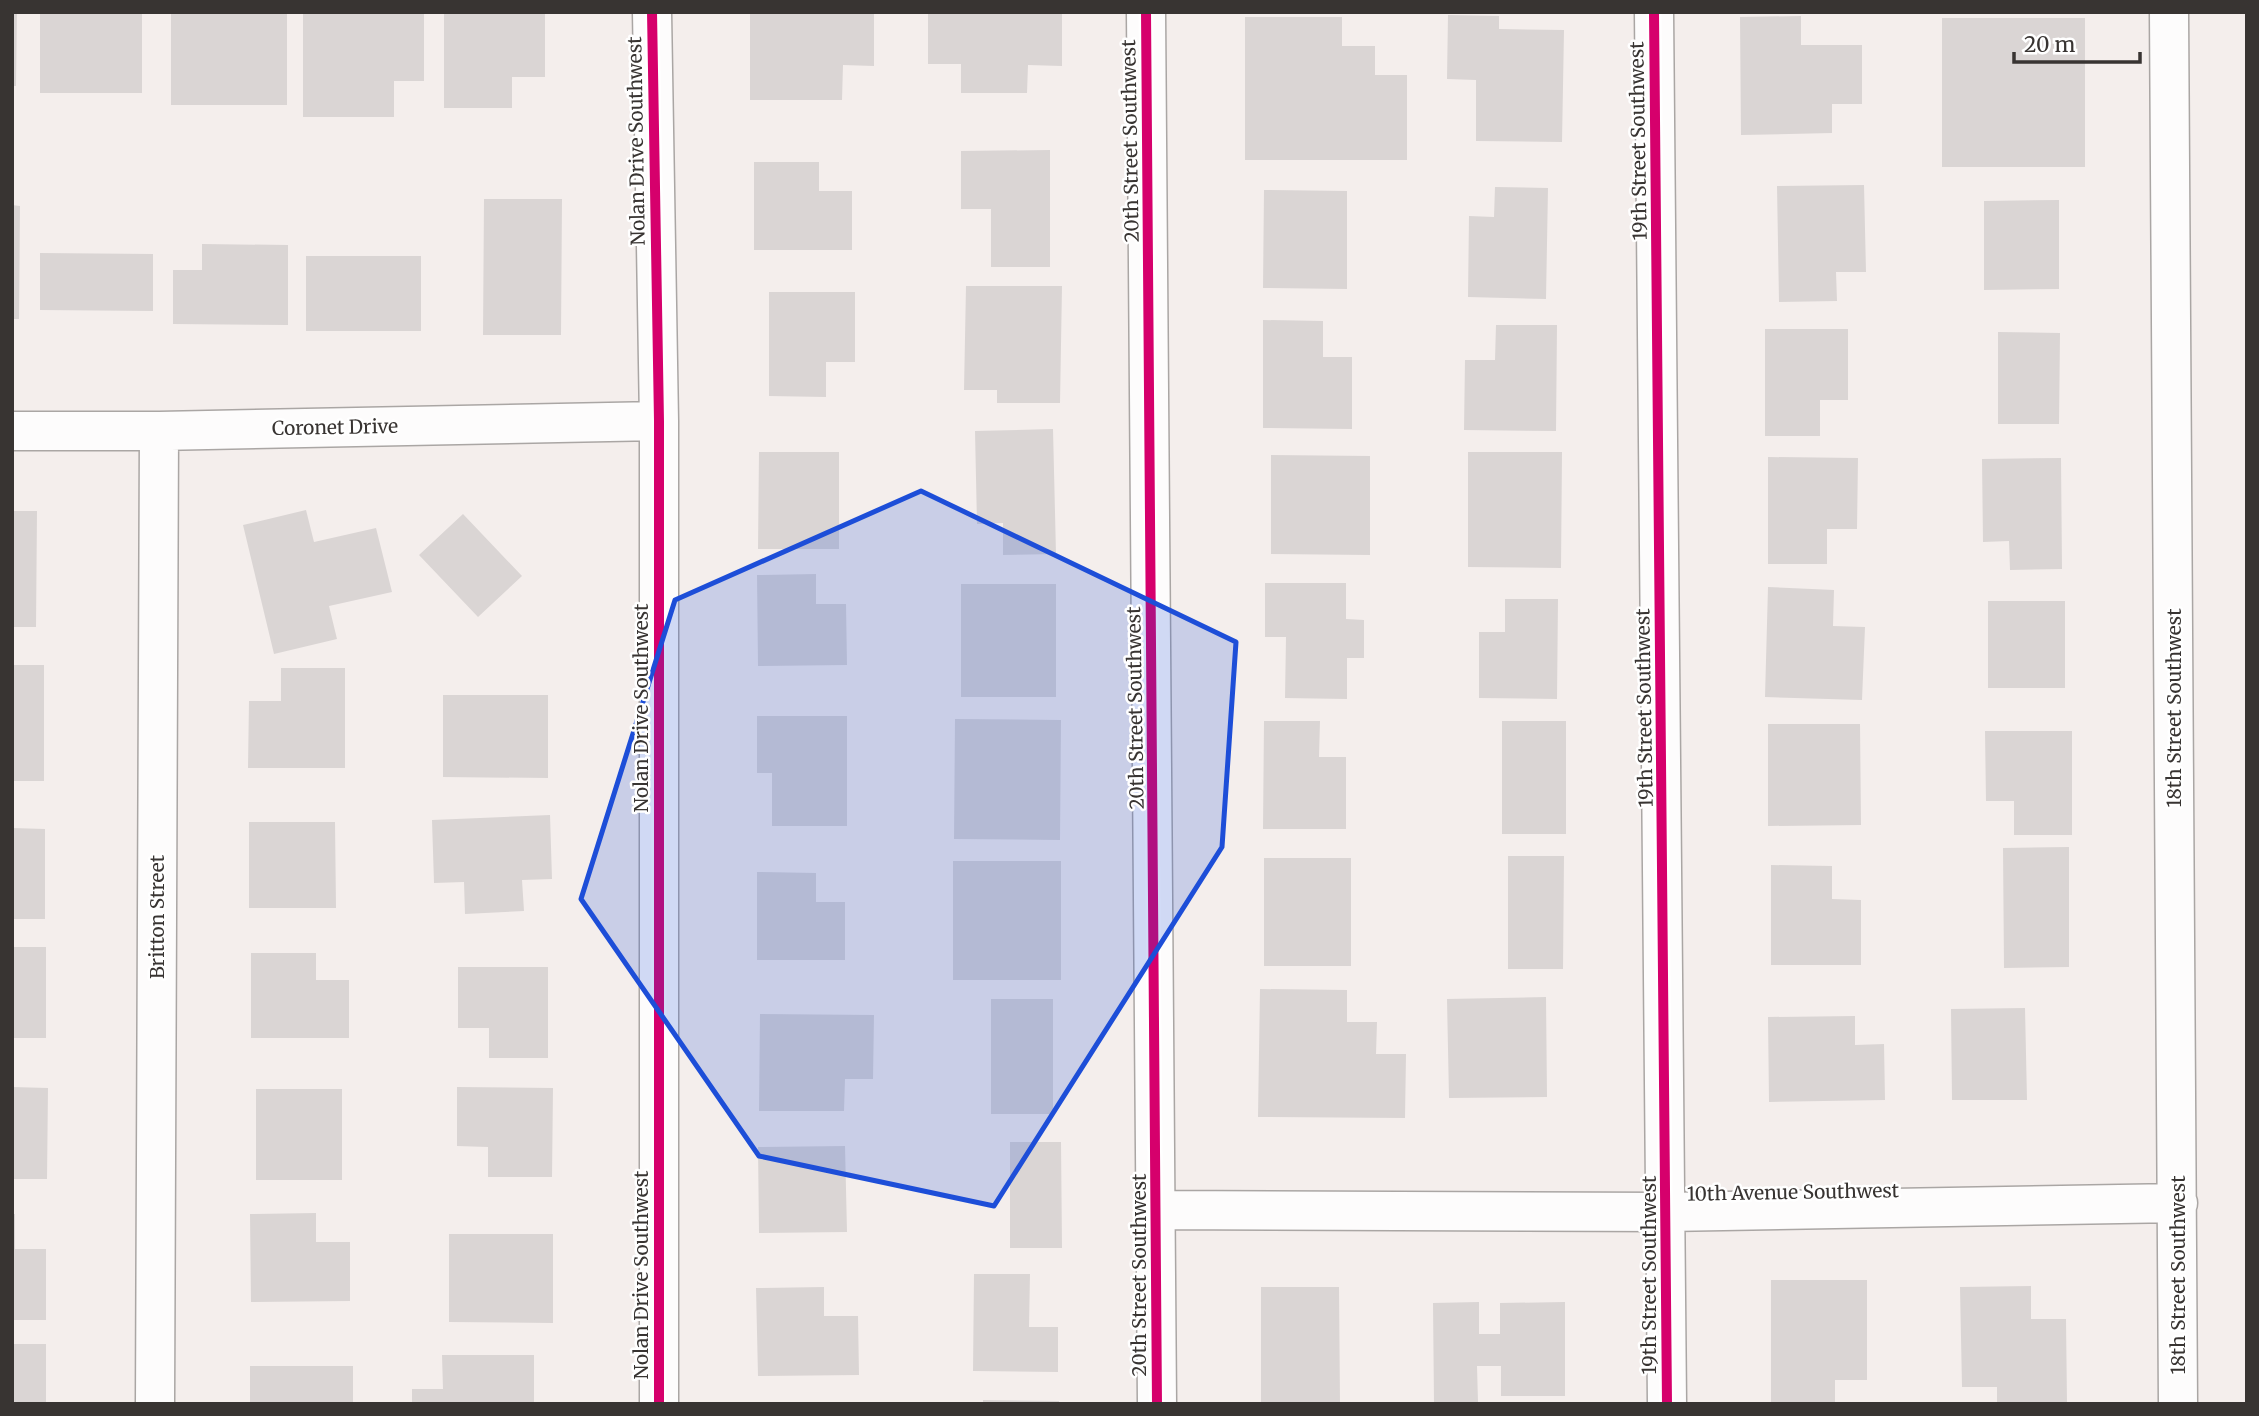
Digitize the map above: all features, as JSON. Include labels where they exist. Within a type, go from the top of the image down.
[{"type":"street","name":"Nolan Drive Southwest","points":[[652,12],[659,421],[659,1404]]},
{"type":"street","name":"20th Street Southwest","points":[[1146,12],[1157,1404]]},
{"type":"street","name":"19th Street Southwest","points":[[1654,12],[1667,1404]]},
{"type":"street","name":"18th Street Southwest","points":[[2169,12],[2178,1404]]},
{"type":"street","name":"Coronet Drive","points":[[12,431],[159,431],[659,421]]},
{"type":"street","name":"Britton Street","points":[[155,1404],[159,431]]},
{"type":"street","name":"10th Avenue Southwest","points":[[1157,1210],[1667,1212],[2178,1203]]},
{"type":"highlighted area","points":[[921,491],[1236,642],[1222,847],[994,1206],[759,1156],[581,899],[675,600]]},
{"type":"building","points":[[12,12],[17,12],[16,86],[12,86]]},
{"type":"building","points":[[171,12],[287,12],[287,105],[171,105]]},
{"type":"building","points":[[303,12],[424,12],[424,81],[394,81],[394,117],[303,117]]},
{"type":"building","points":[[750,12],[874,12],[874,66],[843,65],[842,100],[750,100]]},
{"type":"building","points":[[928,12],[1062,12],[1062,66],[1028,65],[1027,93],[961,93],[961,64],[928,64]]},
{"type":"building","points":[[444,13],[545,14],[545,77],[512,77],[512,108],[444,108]]},
{"type":"building","points":[[40,14],[142,14],[142,93],[40,93]]},
{"type":"building","points":[[1448,15],[1499,16],[1499,29],[1564,30],[1562,142],[1476,141],[1476,80],[1447,79]]},
{"type":"building","points":[[1801,16],[1801,45],[1862,45],[1862,104],[1832,104],[1832,133],[1741,135],[1740,17]]},
{"type":"building","points":[[1245,17],[1342,17],[1342,46],[1375,46],[1375,75],[1407,75],[1407,160],[1245,160]]},
{"type":"building","points":[[1942,18],[2085,18],[2085,167],[1942,167]]},
{"type":"building","points":[[1050,150],[1050,267],[991,267],[991,209],[961,209],[961,151]]},
{"type":"building","points":[[754,162],[819,162],[819,191],[852,191],[852,250],[754,250]]},
{"type":"building","points":[[1864,185],[1866,272],[1836,272],[1837,301],[1779,302],[1777,186]]},
{"type":"building","points":[[1495,187],[1548,188],[1546,299],[1468,297],[1469,216],[1494,217]]},
{"type":"building","points":[[1264,190],[1347,191],[1347,289],[1263,288]]},
{"type":"building","points":[[484,199],[562,199],[561,335],[483,335]]},
{"type":"building","points":[[2059,200],[2059,289],[1984,290],[1984,201]]},
{"type":"building","points":[[12,205],[20,206],[19,319],[12,319]]},
{"type":"building","points":[[202,244],[288,245],[288,325],[173,324],[173,270],[202,270]]},
{"type":"building","points":[[40,253],[153,254],[153,311],[40,310]]},
{"type":"building","points":[[306,256],[421,256],[421,331],[306,331]]},
{"type":"building","points":[[966,286],[1062,286],[1060,403],[997,403],[997,390],[964,390]]},
{"type":"building","points":[[769,292],[855,292],[855,362],[826,362],[826,397],[769,396]]},
{"type":"building","points":[[1263,320],[1323,321],[1323,357],[1352,357],[1352,429],[1263,428]]},
{"type":"building","points":[[1496,325],[1557,325],[1556,431],[1464,430],[1465,360],[1495,360]]},
{"type":"building","points":[[1765,329],[1848,329],[1848,400],[1820,400],[1820,436],[1765,436]]},
{"type":"building","points":[[1998,332],[2060,333],[2059,424],[1998,424]]},
{"type":"building","points":[[1053,429],[1056,554],[1003,555],[1003,523],[977,524],[975,431]]},
{"type":"building","points":[[759,452],[839,452],[839,549],[758,549]]},
{"type":"building","points":[[1468,452],[1562,452],[1561,568],[1468,567]]},
{"type":"building","points":[[1271,455],[1370,456],[1370,555],[1271,554]]},
{"type":"building","points":[[1768,457],[1858,458],[1857,529],[1827,529],[1827,564],[1768,564]]},
{"type":"building","points":[[2061,458],[2062,569],[2010,570],[2009,541],[1983,542],[1982,459]]},
{"type":"building","points":[[306,510],[314,542],[376,528],[392,592],[329,606],[337,639],[274,654],[243,525]]},
{"type":"building","points":[[12,511],[37,511],[36,627],[12,627]]},
{"type":"building","points":[[463,514],[522,576],[478,617],[419,555]]},
{"type":"building","points":[[816,574],[816,604],[846,604],[847,665],[758,666],[757,575]]},
{"type":"building","points":[[1265,583],[1346,583],[1346,619],[1364,620],[1364,658],[1347,658],[1347,699],[1285,698],[1286,637],[1265,637]]},
{"type":"building","points":[[961,584],[1056,584],[1056,697],[961,697]]},
{"type":"building","points":[[1768,587],[1834,590],[1833,626],[1865,627],[1862,700],[1765,697]]},
{"type":"building","points":[[1505,599],[1558,599],[1557,699],[1479,698],[1479,632],[1505,632]]},
{"type":"building","points":[[1988,601],[2065,601],[2065,688],[1988,688]]},
{"type":"building","points":[[12,665],[44,665],[44,781],[12,781]]},
{"type":"building","points":[[281,668],[345,668],[345,768],[248,768],[249,701],[281,701]]},
{"type":"building","points":[[443,695],[548,695],[548,778],[443,777]]},
{"type":"building","points":[[757,716],[847,716],[847,826],[772,826],[772,773],[757,773]]},
{"type":"building","points":[[955,719],[1061,720],[1060,840],[954,839]]},
{"type":"building","points":[[1264,721],[1320,721],[1319,757],[1346,757],[1346,829],[1263,829]]},
{"type":"building","points":[[1502,721],[1566,721],[1566,834],[1502,834]]},
{"type":"building","points":[[1768,724],[1860,724],[1861,825],[1768,826]]},
{"type":"building","points":[[1985,731],[2072,731],[2072,835],[2014,835],[2014,801],[1986,801]]},
{"type":"building","points":[[550,815],[552,879],[522,880],[524,911],[465,914],[464,882],[434,883],[432,820]]},
{"type":"building","points":[[249,822],[335,822],[336,908],[249,908]]},
{"type":"building","points":[[12,828],[45,829],[45,919],[12,919]]},
{"type":"building","points":[[2069,847],[2069,967],[2004,968],[2003,848]]},
{"type":"building","points":[[1508,856],[1564,856],[1563,969],[1508,969]]},
{"type":"building","points":[[1264,858],[1351,858],[1351,966],[1264,966]]},
{"type":"building","points":[[953,861],[1061,861],[1061,980],[953,980]]},
{"type":"building","points":[[1771,865],[1832,866],[1832,899],[1861,900],[1861,965],[1771,965]]},
{"type":"building","points":[[757,872],[816,873],[816,902],[845,902],[845,960],[757,960]]},
{"type":"building","points":[[12,947],[46,947],[46,1038],[12,1038]]},
{"type":"building","points":[[251,953],[316,953],[316,980],[349,980],[349,1038],[251,1038]]},
{"type":"building","points":[[458,967],[548,967],[548,1058],[489,1058],[489,1028],[458,1028]]},
{"type":"building","points":[[1260,989],[1347,990],[1347,1022],[1377,1022],[1376,1054],[1406,1054],[1405,1118],[1258,1117]]},
{"type":"building","points":[[1546,997],[1547,1097],[1449,1098],[1447,999]]},
{"type":"building","points":[[991,999],[1053,999],[1053,1114],[991,1114]]},
{"type":"building","points":[[2025,1008],[2027,1100],[1952,1100],[1951,1009]]},
{"type":"building","points":[[760,1014],[874,1015],[873,1079],[845,1079],[844,1111],[759,1111]]},
{"type":"building","points":[[1855,1016],[1855,1045],[1884,1044],[1885,1100],[1769,1102],[1768,1017]]},
{"type":"building","points":[[12,1087],[48,1088],[47,1179],[12,1179]]},
{"type":"building","points":[[457,1087],[553,1088],[552,1177],[488,1177],[488,1147],[457,1146]]},
{"type":"building","points":[[256,1089],[342,1089],[342,1180],[256,1180]]},
{"type":"building","points":[[1010,1142],[1061,1142],[1062,1248],[1010,1248]]},
{"type":"building","points":[[845,1146],[847,1232],[759,1233],[758,1147]]},
{"type":"building","points":[[316,1213],[316,1242],[350,1242],[350,1301],[251,1302],[250,1214]]},
{"type":"building","points":[[12,1214],[15,1214],[15,1249],[46,1249],[46,1320],[12,1320]]},
{"type":"building","points":[[449,1234],[553,1234],[553,1323],[449,1322]]},
{"type":"building","points":[[974,1274],[1030,1274],[1029,1327],[1058,1327],[1058,1372],[973,1371]]},
{"type":"building","points":[[1771,1280],[1867,1280],[1867,1380],[1835,1380],[1835,1404],[1771,1404]]},
{"type":"building","points":[[2031,1286],[2031,1319],[2066,1319],[2067,1404],[1997,1404],[1997,1387],[1962,1387],[1960,1287]]},
{"type":"building","points":[[824,1287],[824,1316],[858,1316],[859,1375],[758,1376],[756,1288]]},
{"type":"building","points":[[1261,1287],[1339,1287],[1340,1404],[1261,1404]]},
{"type":"building","points":[[1479,1302],[1479,1334],[1500,1334],[1500,1303],[1565,1302],[1565,1396],[1501,1396],[1501,1366],[1477,1366],[1478,1402],[1434,1403],[1433,1303]]},
{"type":"building","points":[[12,1344],[46,1344],[46,1404],[12,1404]]},
{"type":"building","points":[[442,1355],[534,1355],[534,1404],[412,1404],[412,1389],[443,1389]]},
{"type":"building","points":[[250,1366],[353,1366],[353,1404],[250,1404]]},
{"type":"building","points":[[983,1400],[1059,1401],[1059,1404],[983,1404]]},
{"type":"cycle path","points":[[652,12],[659,421],[659,1404]]},
{"type":"cycle path","points":[[1146,12],[1157,1404]]},
{"type":"cycle path","points":[[1654,12],[1667,1404]]}]
